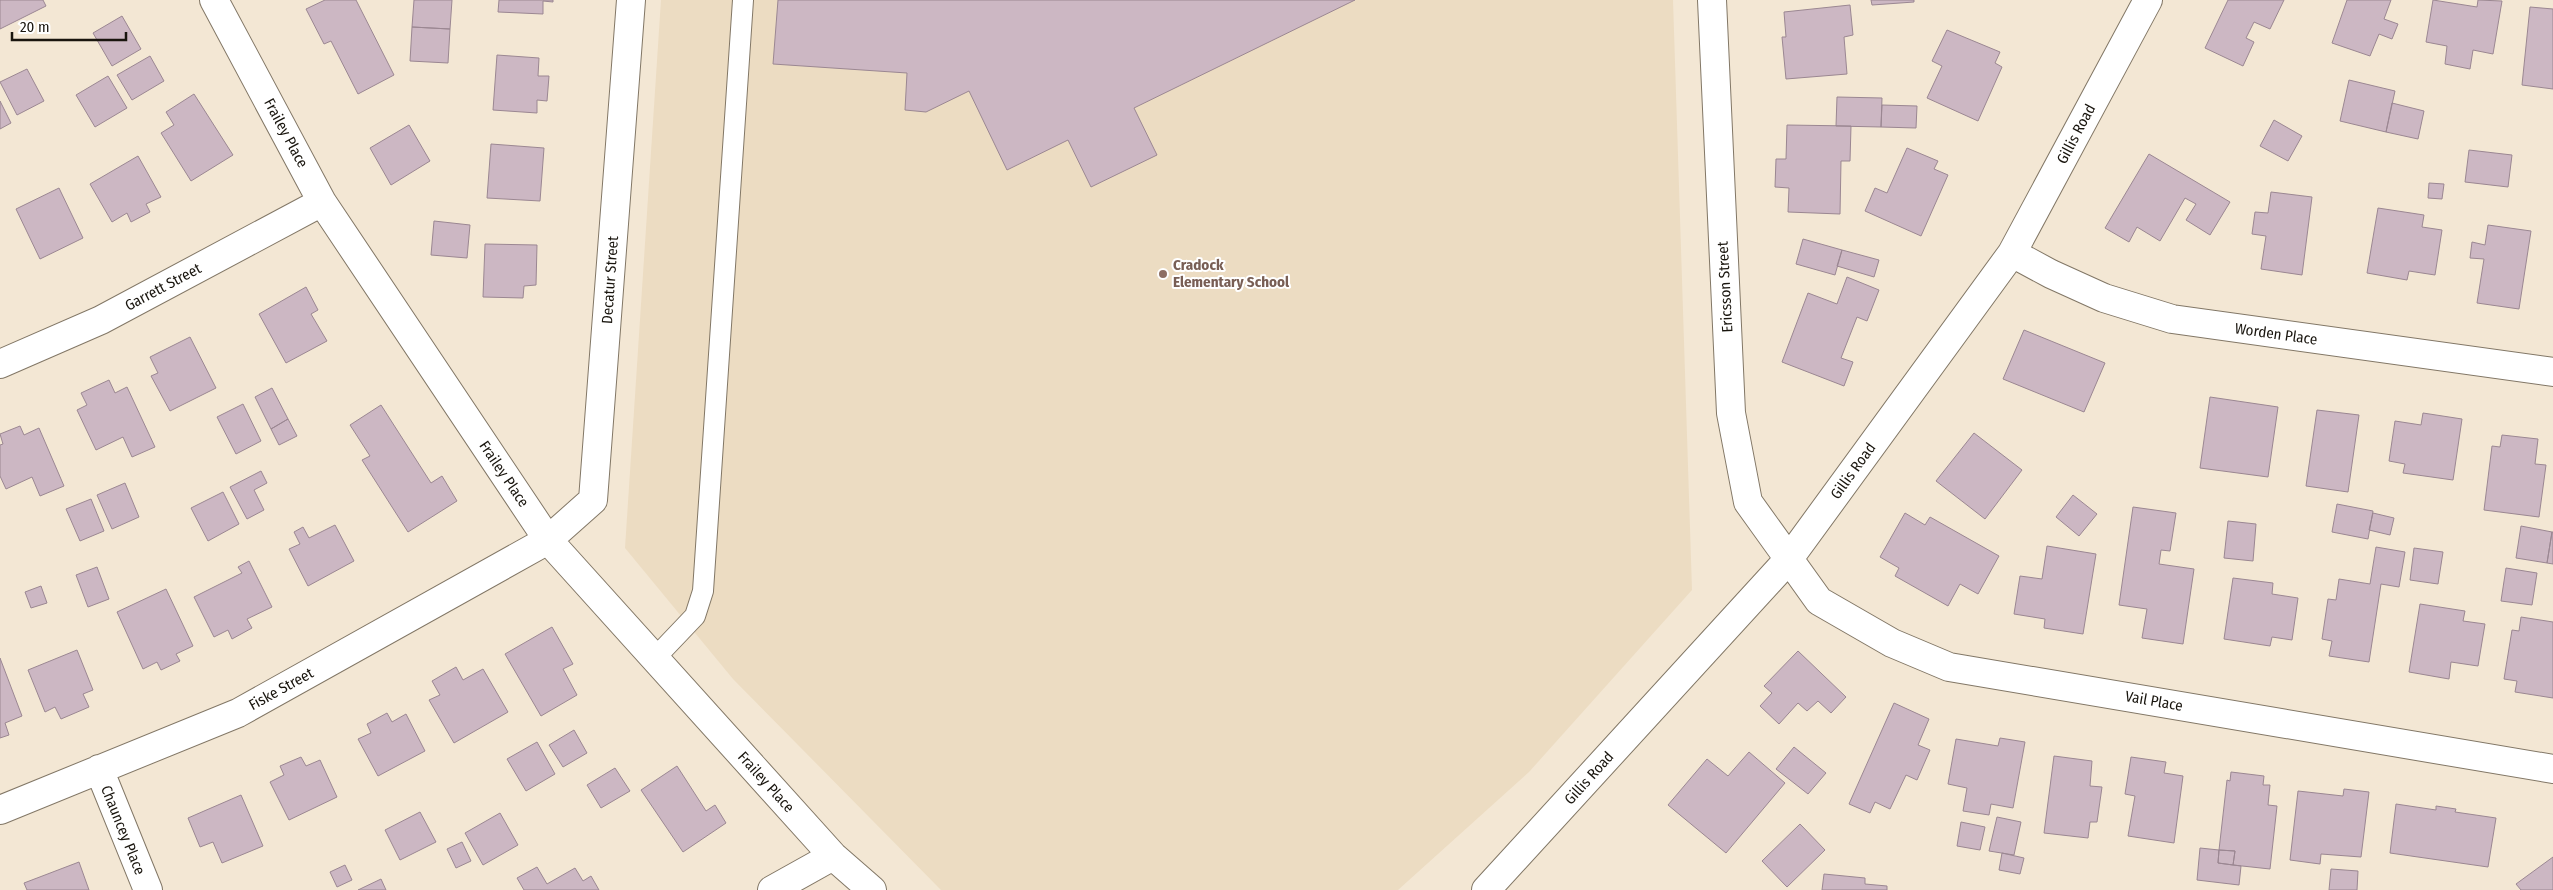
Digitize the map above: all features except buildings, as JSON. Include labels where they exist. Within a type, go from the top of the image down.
[{"type":"street","name":"Frailey Place","points":[[214,0],[322,202],[548,540],[833,856],[872,890]]},
{"type":"street","name":"Decatur Street","points":[[548,540],[593,500],[631,0]]},
{"type":"street","name":"Ericsson Street","points":[[1712,0],[1731,413],[1748,502],[1788,560]]},
{"type":"street","name":"Gillis Road","points":[[1489,889],[1788,560],[2012,252],[2148,0]]},
{"type":"street","name":"Garrett Street","points":[[0,364],[101,320],[322,202]]},
{"type":"street","name":"Worden Place","points":[[2012,252],[2051,274],[2104,298],[2172,319],[2553,372]]},
{"type":"street","name":"Fiske Street","points":[[0,810],[238,713],[548,540]]},
{"type":"street","name":"Vail Place","points":[[1788,560],[1819,600],[1892,643],[1949,667],[2553,769]]},
{"type":"street","name":"Chauncey Place","points":[[99,769],[148,890]]},
{"type":"street","points":[[772,890],[833,856]]},
{"type":"lane","points":[[654,658],[695,616],[703,591],[743,0]]},
{"type":"shaded area","name":"Cradock Elementary School","points":[[661,0],[1673,0],[1692,590],[1529,772],[1398,890],[941,890],[733,679],[625,548]]},
{"type":"place","name":"Cradock Elementary School","points":[[1163,274]]}]
